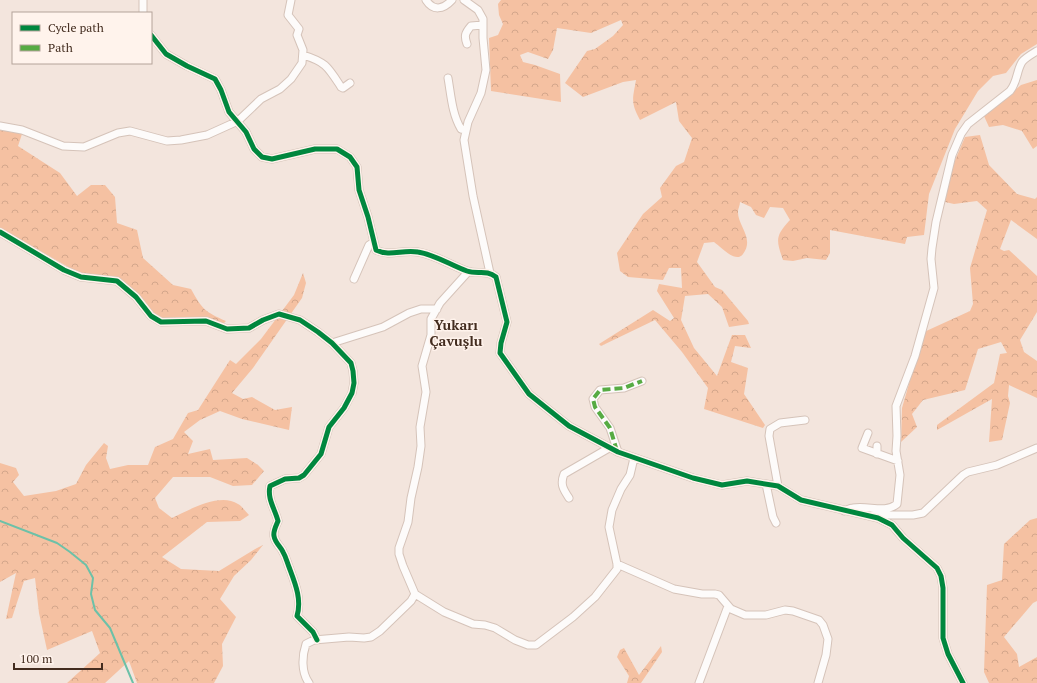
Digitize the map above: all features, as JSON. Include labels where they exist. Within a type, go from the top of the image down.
[{"type":"street","points":[[143,0],[143,12]]},
{"type":"street","points":[[0,126],[22,130],[63,146],[84,147],[118,133],[130,131],[168,141],[207,135],[238,121],[261,99],[280,89],[291,79],[302,63],[303,50],[297,35],[299,29],[288,15],[290,0]]},
{"type":"street","points":[[426,0],[430,6],[435,8],[443,7],[452,0]]},
{"type":"street","points":[[464,0],[478,10],[483,19],[486,70],[481,93],[468,122],[464,140],[473,196],[490,273]]},
{"type":"street","points":[[467,44],[465,36],[466,32],[471,26],[483,25]]},
{"type":"street","points":[[152,36],[166,54],[215,79],[221,90],[229,112],[238,121],[246,132],[254,149],[262,157],[272,159],[316,149],[337,149],[350,157],[357,167],[359,190],[368,217],[376,250],[383,253],[416,252],[433,256],[468,272],[490,273],[496,277],[507,322],[501,343],[500,354],[529,394],[569,426],[618,452],[693,478],[722,485],[747,481],[778,486],[801,500],[878,518],[892,525],[903,538],[937,568],[941,576],[943,588],[943,638],[948,654],[963,683]]},
{"type":"street","points":[[844,511],[853,508],[886,509],[894,507],[898,504],[900,475],[896,451],[896,406],[915,356],[934,288],[931,259],[932,248],[936,222],[952,155],[961,134],[968,124],[1010,91],[1015,85],[1019,68],[1023,61],[1037,51]]},
{"type":"street","points":[[303,55],[324,63],[341,87],[343,88],[350,83]]},
{"type":"street","points":[[448,78],[452,104],[457,122],[461,129],[466,130]]},
{"type":"street","points":[[0,232],[64,270],[81,277],[117,281],[136,297],[151,316],[161,322],[206,321],[227,329],[249,328],[262,320],[279,314],[300,320],[318,332],[332,343],[351,363],[354,371],[352,393],[344,408],[329,427],[321,454],[304,475],[299,478],[285,479],[270,486],[269,492],[278,521],[274,536],[278,546],[283,552],[297,589],[299,601],[297,616],[313,632],[317,640]]},
{"type":"street","points":[[354,278],[369,245],[374,242]]},
{"type":"street","points":[[468,272],[440,303],[431,320],[431,336],[422,366],[426,392],[420,427],[421,446],[408,522],[399,548],[401,560],[414,594],[444,612],[473,624],[495,628],[515,640],[528,645],[536,645],[573,617],[595,597],[616,569],[617,564],[609,527],[612,510],[621,489],[630,475],[634,458]]},
{"type":"street","points":[[332,343],[383,327],[409,313],[421,309],[437,309]]},
{"type":"street","points":[[618,452],[610,428],[595,407],[593,399],[600,390],[624,388],[642,381]]},
{"type":"street","points":[[778,486],[769,436],[770,429],[780,423],[805,420]]},
{"type":"street","points":[[868,433],[862,448],[898,462]]},
{"type":"street","points":[[877,446],[878,454]]},
{"type":"street","points":[[569,498],[562,487],[561,481],[564,474],[609,448]]},
{"type":"street","points":[[861,515],[913,515],[923,513],[968,472],[997,465],[1037,448]]},
{"type":"street","points":[[766,484],[773,517],[776,523]]},
{"type":"street","points":[[617,564],[674,589],[702,594],[719,595],[731,610],[745,615],[766,615],[785,610],[819,620],[823,625],[828,639],[826,655],[818,683]]},
{"type":"street","points":[[309,683],[305,677],[303,664],[304,649],[306,644],[317,640],[350,637],[364,638],[371,636],[380,631],[396,616],[411,600],[414,594]]},
{"type":"street","points":[[699,683],[728,606]]},
{"type":"green space","points":[[501,0],[1037,0],[1037,44],[1021,54],[1006,73],[993,76],[978,91],[955,129],[929,194],[924,235],[907,237],[905,244],[830,230],[830,253],[826,260],[807,258],[793,261],[783,260],[779,248],[778,238],[779,234],[790,220],[783,208],[770,207],[764,218],[756,215],[751,207],[740,202],[738,216],[745,232],[747,242],[743,254],[740,257],[736,257],[728,254],[714,242],[704,243],[697,262],[715,287],[722,290],[749,324],[729,327],[722,307],[708,294],[685,296],[681,320],[694,348],[717,376],[732,335],[745,335],[751,348],[735,346],[731,362],[748,368],[744,394],[765,425],[763,428],[704,409],[708,388],[682,352],[655,320],[601,346],[599,344],[653,310],[670,321],[674,318],[657,291],[659,284],[682,288],[681,268],[669,268],[663,280],[628,277],[620,271],[617,253],[643,214],[662,197],[660,188],[676,166],[684,162],[692,138],[679,121],[676,102],[640,120],[633,100],[636,80],[623,82],[583,97],[565,83],[587,51],[595,49],[613,36],[623,25],[621,20],[591,33],[557,28],[553,50],[548,59],[528,52],[520,55],[523,62],[560,74],[561,102],[491,91],[489,38],[498,35],[503,24],[499,15],[498,4]]},
{"type":"green space","points":[[1037,80],[1037,146],[1033,149],[1022,131],[1003,125],[989,127],[984,116],[1021,85]]},
{"type":"green space","points":[[0,129],[22,134],[18,146],[60,173],[77,196],[91,185],[105,185],[115,197],[117,223],[137,230],[143,258],[173,285],[191,289],[201,306],[213,315],[226,321],[223,324],[165,319],[151,312],[134,291],[118,278],[86,275],[77,272],[0,228]]},
{"type":"green space","points":[[980,135],[989,165],[1017,194],[1035,199],[1037,197],[1037,239],[1011,220],[1000,249],[1004,251],[1009,250],[1037,276],[1037,312],[1020,340],[1024,352],[1037,361],[1037,398],[1009,385],[1008,396],[1010,403],[1002,440],[989,442],[992,399],[937,430],[937,425],[994,383],[1000,354],[1007,353],[1001,342],[978,349],[965,390],[923,400],[912,414],[917,427],[901,442],[902,408],[924,332],[970,311],[973,304],[970,268],[987,210],[977,201],[954,204],[945,202],[953,165],[965,137]]},
{"type":"green space","points":[[303,273],[306,283],[302,298],[253,368],[232,393],[243,399],[252,397],[275,410],[292,407],[289,430],[242,419],[220,411],[200,420],[184,432],[193,441],[188,454],[210,449],[213,460],[247,458],[264,471],[252,485],[233,486],[210,477],[173,477],[155,498],[159,508],[172,518],[196,507],[222,500],[231,501],[238,504],[249,515],[240,521],[207,522],[162,557],[181,569],[219,571],[263,545],[251,560],[234,576],[220,599],[236,617],[222,644],[223,666],[214,683],[137,683],[129,661],[105,683],[67,683],[100,653],[92,631],[47,650],[39,613],[35,578],[24,581],[12,618],[6,619],[16,573],[0,582],[0,463],[16,468],[19,475],[13,482],[24,496],[56,491],[76,484],[86,465],[104,443],[108,446],[106,458],[110,469],[128,465],[148,465],[155,447],[173,439],[188,413],[198,410],[230,360],[236,364],[261,339],[294,295]]},
{"type":"green space","points":[[1037,518],[1037,601],[1033,603],[1004,637],[1017,654],[1019,667],[1037,657],[1037,683],[989,683],[984,672],[987,585],[1002,580],[1004,544],[1030,520]]},
{"type":"green space","points":[[661,646],[662,652],[641,683],[627,683],[629,676],[617,657],[620,650],[624,648],[639,675]]},
{"type":"waterway","points":[[0,521],[57,543],[86,565],[93,578],[91,594],[95,610],[110,628],[133,683]]},
{"type":"marked path","points":[[617,451],[610,428],[595,407],[593,399],[600,390],[624,388],[642,381]]},
{"type":"cycle path","points":[[152,36],[166,54],[215,79],[221,90],[229,112],[246,132],[254,149],[262,157],[272,159],[315,149],[337,149],[350,157],[357,167],[359,190],[368,217],[376,250],[386,253],[407,251],[425,253],[467,271],[489,273],[496,277],[507,322],[501,343],[500,353],[529,394],[569,426],[618,452],[693,478],[722,485],[747,481],[778,486],[801,500],[878,518],[892,525],[903,538],[937,568],[941,576],[943,588],[943,638],[948,654],[963,683]]},
{"type":"cycle path","points":[[0,232],[64,270],[81,277],[117,281],[136,297],[151,316],[161,322],[206,321],[227,329],[249,328],[263,320],[279,314],[300,320],[318,332],[332,343],[351,363],[354,383],[352,393],[344,408],[329,427],[321,454],[304,475],[299,478],[285,479],[270,486],[269,491],[270,500],[278,521],[274,536],[285,556],[297,591],[299,603],[297,616],[313,632],[317,640]]},
{"type":"district","name":"Yukarı Çavuşlu","points":[[456,332]]}]
